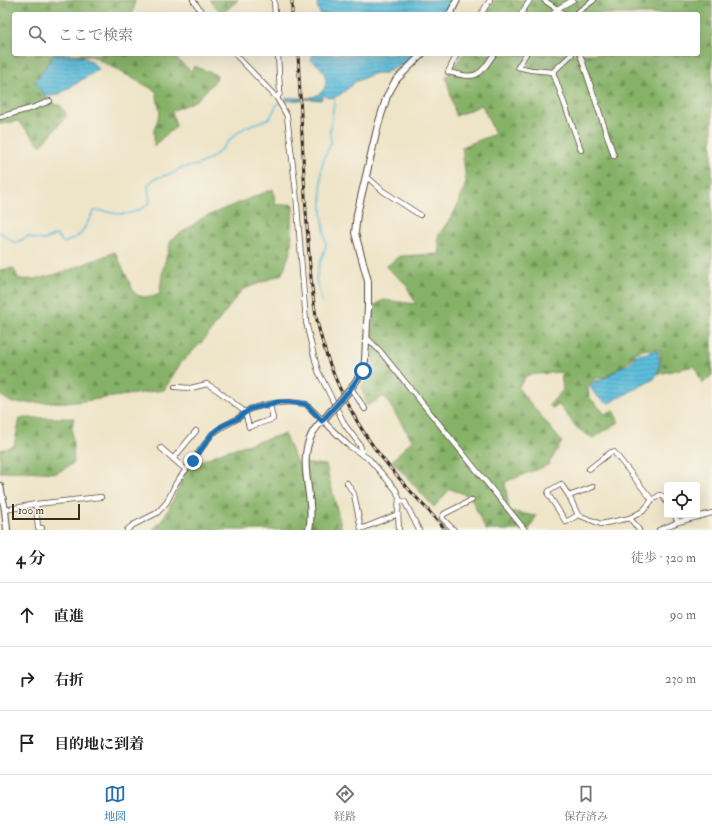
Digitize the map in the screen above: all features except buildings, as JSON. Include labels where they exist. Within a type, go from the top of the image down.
[{"type":"street","points":[[193,0],[201,12]]},
{"type":"street","points":[[274,0],[275,12]]},
{"type":"street","points":[[451,12],[457,0]]},
{"type":"street","points":[[482,12],[490,0]]},
{"type":"street","points":[[522,12],[530,0]]},
{"type":"street","points":[[544,0],[561,12]]},
{"type":"street","points":[[555,12],[557,9],[574,0]]},
{"type":"street","points":[[579,12],[594,0]]},
{"type":"street","points":[[237,56],[277,98],[287,116],[292,150],[306,322],[318,371],[345,425],[360,445],[360,454]]},
{"type":"street","points":[[277,98],[280,93],[278,56]]},
{"type":"street","points":[[309,530],[311,514],[306,450],[312,434],[350,389],[363,371],[367,338],[368,281],[357,240],[355,226],[366,176],[387,96],[396,80],[420,56]]},
{"type":"street","points":[[456,56],[448,72],[464,76],[478,75],[484,70],[493,56]]},
{"type":"street","points":[[525,56],[518,67],[545,72],[553,72],[570,56]]},
{"type":"street","points":[[581,56],[614,156]]},
{"type":"street","points":[[553,72],[581,150]]},
{"type":"street","points":[[0,117],[50,101]]},
{"type":"street","points":[[366,176],[383,191],[420,215]]},
{"type":"street","points":[[367,338],[380,350],[525,530]]},
{"type":"street","points":[[175,387],[191,388],[207,384],[245,412],[249,427],[274,419],[270,404]]},
{"type":"street","points":[[350,389],[364,409]]},
{"type":"street","points":[[127,530],[133,524],[156,513],[167,502],[176,483],[212,434],[222,426],[237,419],[250,409],[270,404],[289,402],[306,404],[349,446],[369,459],[396,490],[399,500],[399,530]]},
{"type":"street","points":[[173,459],[196,431]]},
{"type":"street","points":[[161,448],[186,470]]},
{"type":"street","points":[[589,469],[611,452],[614,452],[652,500]]},
{"type":"street","points":[[347,483],[354,494],[361,528],[398,514]]},
{"type":"street","points":[[578,515],[566,522],[548,494],[549,490],[561,484],[569,496],[578,515],[601,524],[630,518],[643,511],[652,500],[660,495],[664,498]]},
{"type":"street","points":[[0,486],[7,530]]},
{"type":"street","points":[[569,496],[593,487]]},
{"type":"street","points":[[5,510],[36,504],[101,497]]},
{"type":"street","points":[[399,500],[404,502],[419,530]]},
{"type":"street","points":[[454,530],[442,518],[444,514],[472,500]]},
{"type":"street","points":[[36,504],[38,528],[42,528]]},
{"type":"street","points":[[659,530],[678,522],[712,513]]},
{"type":"street","points":[[630,518],[638,530]]},
{"type":"street","points":[[676,518],[678,522]]},
{"type":"green space","points":[[0,0],[135,0],[133,12],[12,12],[12,56],[53,56],[35,82],[50,103],[61,106],[67,115],[41,146],[18,121],[0,124]]},
{"type":"green space","points":[[210,0],[238,0],[224,12],[220,12]]},
{"type":"green space","points":[[495,0],[712,0],[712,375],[702,384],[695,366],[658,374],[661,362],[660,350],[646,349],[633,354],[631,360],[605,377],[597,378],[588,385],[589,397],[605,414],[613,410],[619,422],[593,438],[577,428],[559,405],[552,408],[549,405],[563,390],[561,372],[527,375],[518,388],[562,442],[548,465],[505,482],[509,511],[536,516],[529,530],[486,530],[470,496],[450,489],[434,507],[392,461],[412,440],[384,396],[367,406],[361,387],[373,373],[373,306],[384,300],[416,304],[405,283],[386,267],[399,256],[440,254],[438,236],[455,211],[466,183],[462,147],[495,134],[482,105],[456,116],[446,77],[462,56],[700,56],[700,12],[488,12]]},
{"type":"green space","points":[[92,56],[171,56],[176,58],[191,71],[194,66],[217,75],[216,80],[197,100],[172,111],[176,127],[162,138],[154,147],[154,130],[160,113],[156,91]]},
{"type":"green space","points":[[273,189],[276,205],[293,204],[291,250],[282,274],[242,290],[203,341],[180,364],[164,390],[76,402],[12,403],[0,395],[0,270],[13,268],[19,279],[30,279],[55,274],[115,252],[135,294],[143,297],[159,295],[163,269],[171,240],[204,217]]},
{"type":"green space","points":[[20,418],[74,418],[72,428],[74,463],[57,473],[25,471],[0,472],[0,450],[14,446]]},
{"type":"green space","points":[[284,434],[297,463],[326,465],[342,530],[152,530],[158,525],[168,510],[187,467],[225,451]]},
{"type":"water","points":[[318,0],[455,0],[449,12],[319,12],[317,5]]},
{"type":"water","points":[[53,56],[84,57],[99,69],[58,95],[46,97],[35,82]]},
{"type":"water","points":[[312,56],[415,56],[403,69],[399,66],[385,73],[375,73],[355,82],[340,95],[330,98],[323,95],[321,100],[311,99],[287,101],[286,98],[308,98],[314,96],[319,94],[325,88],[326,79],[324,73],[320,67],[311,60]]},
{"type":"water","points":[[655,350],[658,351],[659,362],[654,379],[609,403],[600,399],[592,391],[590,385],[630,363],[634,358],[634,355],[644,354]]},
{"type":"waterway","points":[[322,302],[316,279],[326,246],[322,212],[321,171],[324,158],[331,143],[330,132],[335,96]]},
{"type":"waterway","points":[[0,232],[15,243],[29,236],[31,238],[44,240],[56,235],[64,243],[80,235],[94,211],[123,214],[140,210],[150,202],[148,185],[154,179],[173,173],[181,168],[198,165],[206,161],[214,156],[236,134],[246,127],[270,118],[277,104],[287,100]]},
{"type":"railway","points":[[292,0],[292,12]]},
{"type":"railway","points":[[298,56],[310,271],[316,316],[326,353],[346,401],[361,428],[395,474],[446,530]]},
{"type":"route","points":[[193,461],[212,434],[222,426],[237,419],[250,409],[278,402],[306,404],[322,421],[349,391],[363,371]]}]
